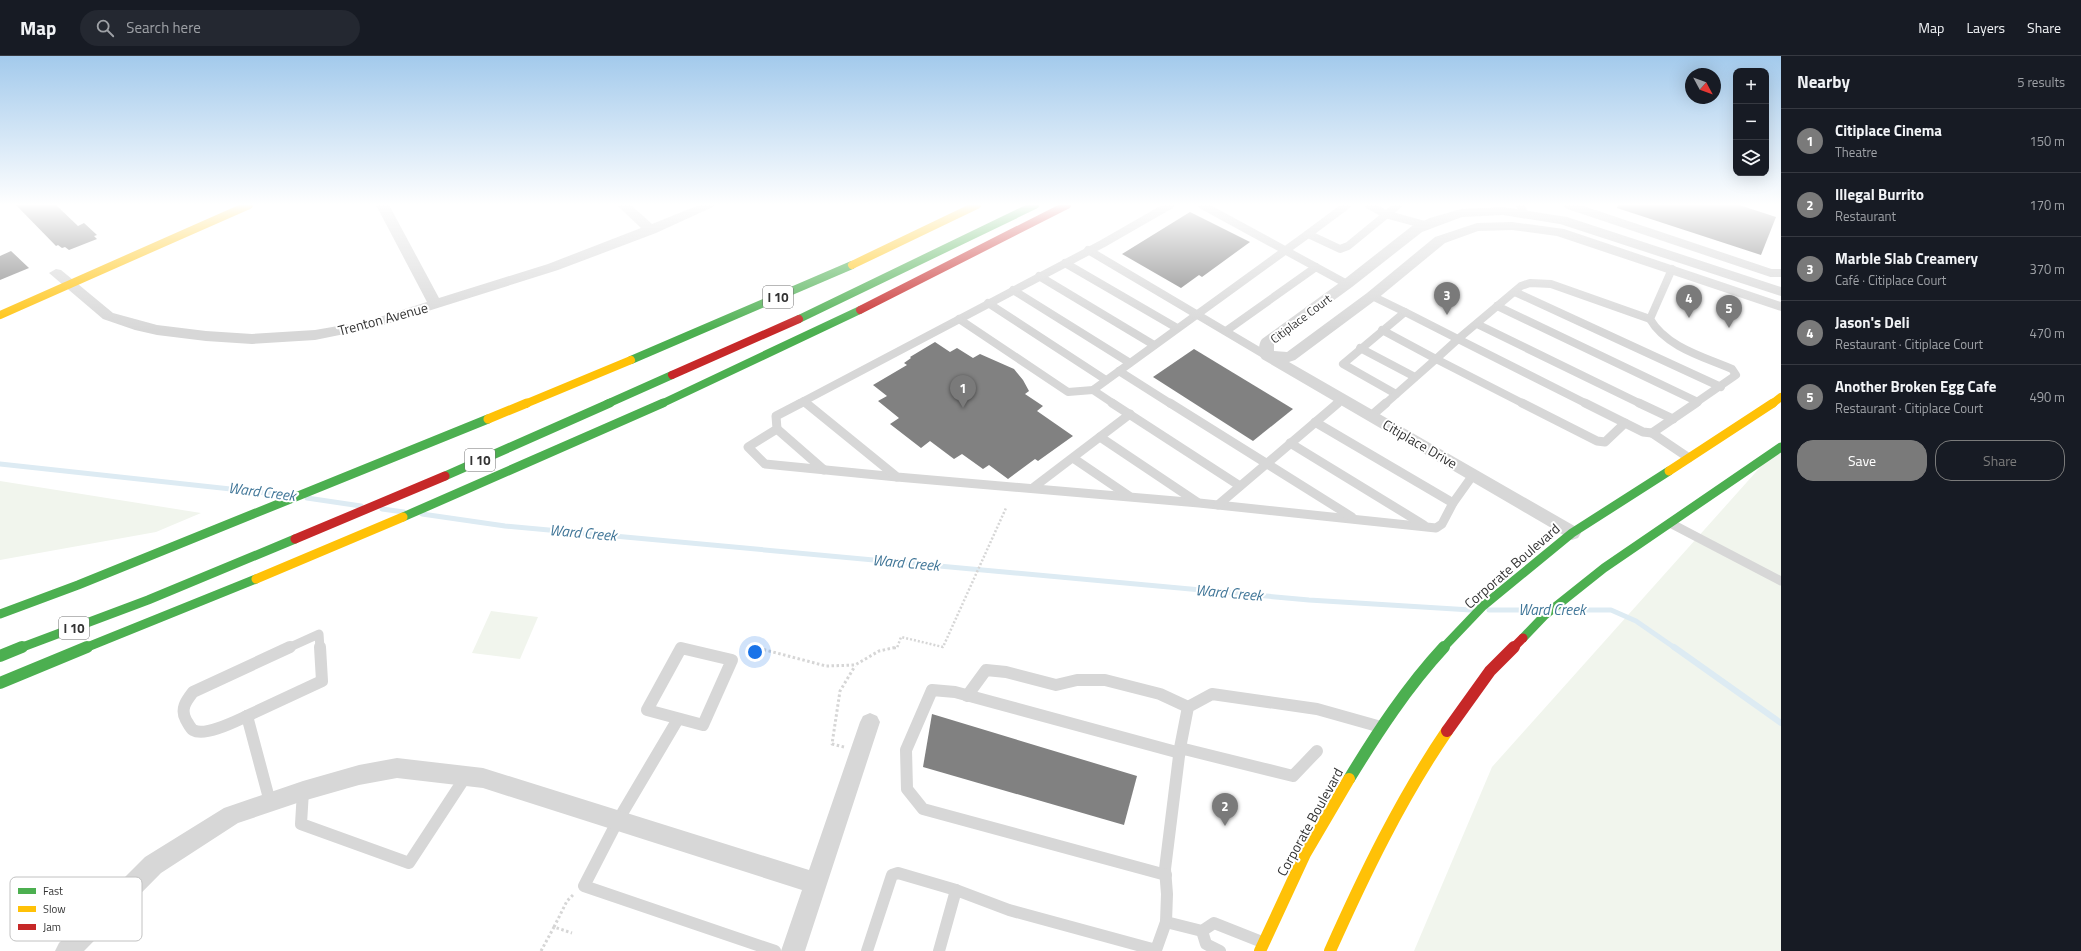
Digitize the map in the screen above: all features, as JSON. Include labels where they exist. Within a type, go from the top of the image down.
[{"type":"main road","points":[[0,314],[155,247]]},
{"type":"main road","name":"I 10","points":[[0,614],[78,585],[576,384],[894,247]]},
{"type":"main road","name":"I 10","points":[[0,656],[148,600],[415,489],[810,314],[950,247]]},
{"type":"main road","points":[[0,683],[288,566],[414,513],[550,453],[798,341],[986,247]]},
{"type":"main road","name":"Corporate Boulevard","points":[[1262,947],[1305,854],[1366,751],[1422,671],[1483,606],[1572,533],[1752,418],[1781,397]]},
{"type":"main road","points":[[1330,951],[1374,855],[1426,760],[1490,671],[1545,615],[1604,568],[1781,447]]},
{"type":"street","points":[[406,247],[436,305]]},
{"type":"street","name":"Trenton Avenue","points":[[56,273],[108,316],[135,325],[157,330],[252,339],[315,335],[369,325],[553,267],[607,247]]},
{"type":"street","name":"Citiplace Court","points":[[1394,247],[1347,284],[1267,342],[1267,356],[1290,357],[1372,296],[1432,247]]},
{"type":"street","name":"Citiplace Court","points":[[1614,247],[1781,292]]},
{"type":"street","name":"Citiplace Court","points":[[1632,247],[1781,307]]},
{"type":"street","points":[[1347,284],[1372,296]]},
{"type":"street","name":"Citiplace Drive","points":[[1267,356],[1572,533]]},
{"type":"street","points":[[792,951],[870,722]]},
{"type":"street","points":[[141,877],[153,865],[232,816],[303,791],[359,775],[397,768],[483,778],[617,822],[816,883]]},
{"type":"street","points":[[67,951],[77,941]]},
{"type":"lane","points":[[824,470],[777,429],[775,419],[776,416],[1094,247]]},
{"type":"lane","points":[[1278,247],[1347,284]]},
{"type":"lane","points":[[959,319],[1068,392],[1093,390],[1196,313],[1289,247]]},
{"type":"lane","points":[[1335,247],[1340,249],[1346,247]]},
{"type":"lane","points":[[1652,433],[1721,387],[1736,375],[1735,372],[1664,337],[1653,327],[1650,319],[1683,247]]},
{"type":"lane","points":[[1692,247],[1771,273],[1781,273]]},
{"type":"lane","points":[[1088,250],[1267,356]]},
{"type":"lane","points":[[1065,262],[1177,328]]},
{"type":"lane","points":[[1226,331],[1316,267]]},
{"type":"lane","points":[[1039,276],[1154,345]]},
{"type":"lane","points":[[1371,416],[1497,306],[1521,286],[1530,282],[1551,284],[1650,319]]},
{"type":"lane","points":[[1013,290],[1130,363]]},
{"type":"lane","points":[[1515,292],[1721,387]]},
{"type":"lane","points":[[1372,296],[1625,423],[1644,432],[1652,433],[1689,458]]},
{"type":"lane","points":[[988,303],[1106,380]]},
{"type":"lane","points":[[1497,306],[1698,402]]},
{"type":"lane","points":[[1396,394],[1343,364],[1360,348],[1405,312]]},
{"type":"lane","points":[[1477,324],[1673,419]]},
{"type":"lane","points":[[1382,330],[1596,441],[1605,442],[1625,423]]},
{"type":"lane","points":[[1360,348],[1415,378]]},
{"type":"lane","points":[[1119,371],[1355,519]]},
{"type":"lane","points":[[1093,390],[1240,486]]},
{"type":"lane","points":[[1218,505],[1342,399]]},
{"type":"lane","points":[[804,401],[897,477]]},
{"type":"lane","points":[[1034,487],[1130,414]]},
{"type":"lane","points":[[1315,422],[1453,503]]},
{"type":"lane","points":[[777,429],[748,447],[750,451],[765,464],[897,477],[1034,487],[1436,528],[1442,524],[1453,503],[1473,475]]},
{"type":"lane","points":[[1100,437],[1199,503]]},
{"type":"lane","points":[[1290,443],[1427,527]]},
{"type":"lane","points":[[1073,458],[1131,497]]},
{"type":"lane","points":[[1670,523],[1781,581]]},
{"type":"lane","points":[[319,634],[322,681],[247,716],[209,731],[199,732],[192,730],[183,714],[185,702],[193,692],[319,634]]},
{"type":"lane","points":[[681,648],[732,660],[703,725],[678,719],[647,710],[681,648]]},
{"type":"lane","points":[[967,696],[986,670],[1006,672],[1056,685],[1078,680],[1105,680],[1160,694],[1188,707]]},
{"type":"lane","points":[[1166,875],[923,809],[907,789],[906,750],[932,690],[967,696],[1180,751],[1293,776],[1317,751]]},
{"type":"lane","points":[[1188,707],[1212,694],[1317,709],[1383,728]]},
{"type":"lane","points":[[868,951],[892,875],[898,873],[956,890],[1010,910],[1156,950],[1166,922],[1166,875],[1180,751],[1188,707]]},
{"type":"lane","points":[[247,716],[270,802]]},
{"type":"lane","points":[[678,719],[617,822],[584,886],[776,951]]},
{"type":"lane","points":[[303,791],[301,824],[409,863],[466,776]]},
{"type":"lane","points":[[939,951],[956,890]]},
{"type":"lane","points":[[1166,922],[1202,931]]},
{"type":"lane","points":[[1202,931],[1214,922],[1262,947]]},
{"type":"lane","points":[[1202,931],[1206,944],[1220,951]]},
{"type":"path","points":[[860,751],[832,744],[840,691],[855,666],[878,651],[897,648],[901,637],[943,647],[1006,508]]},
{"type":"path","points":[[752,647],[826,666],[855,666]]},
{"type":"path","points":[[541,951],[567,901],[584,886]]},
{"type":"path","points":[[554,927],[572,933]]},
{"type":"shaded area","points":[[1781,444],[1781,951],[1414,951],[1492,767]]},
{"type":"shaded area","points":[[0,481],[201,513],[156,532],[0,560]]},
{"type":"shaded area","points":[[491,611],[538,617],[520,659],[472,653]]},
{"type":"building","points":[[60,247],[77,247],[69,250],[65,247]]},
{"type":"building","points":[[1134,247],[1243,247],[1202,277],[1199,275],[1181,288],[1122,254]]},
{"type":"building","points":[[1736,247],[1764,247],[1761,255]]},
{"type":"building","points":[[11,251],[29,268],[0,280],[0,256]]},
{"type":"building","points":[[935,342],[950,352],[957,348],[973,358],[980,354],[1014,369],[1023,380],[1029,391],[1025,394],[1043,406],[1037,411],[1073,436],[1038,461],[1035,459],[1008,479],[989,465],[983,469],[962,454],[954,459],[930,441],[921,448],[890,424],[899,418],[878,401],[887,396],[873,385],[907,365],[904,363],[911,358],[910,357]]},
{"type":"building","points":[[1194,349],[1293,409],[1253,441],[1153,377]]},
{"type":"building","points":[[932,714],[1137,776],[1124,825],[923,767]]},
{"type":"waterway","name":"Ward Creek","points":[[0,464],[285,495]]},
{"type":"waterway","name":"Ward Creek","points":[[307,498],[361,506]]},
{"type":"waterway","name":"Ward Creek","points":[[382,509],[404,512]]},
{"type":"waterway","name":"Ward Creek","points":[[422,514],[505,526],[1309,600],[1471,610]]},
{"type":"waterway","name":"Ward Creek","points":[[1489,610],[1539,610]]},
{"type":"waterway","name":"Ward Creek","points":[[1561,610],[1611,610],[1636,621],[1675,648]]},
{"type":"waterway","name":"Ward Creek","points":[[1674,647],[1781,723]]},
{"type":"traffic: fast","points":[[799,319],[949,247]]},
{"type":"traffic: fast","points":[[631,360],[852,265]]},
{"type":"traffic: fast","points":[[403,517],[674,398],[860,310]]},
{"type":"traffic: fast","points":[[445,476],[672,375]]},
{"type":"traffic: fast","points":[[0,614],[78,585],[488,419]]},
{"type":"traffic: fast","points":[[1523,638],[1545,615],[1604,568],[1781,447]]},
{"type":"traffic: fast","points":[[1349,779],[1366,751],[1422,671],[1483,606],[1572,533],[1669,471]]},
{"type":"traffic: fast","points":[[0,656],[148,600],[295,539]]},
{"type":"traffic: fast","points":[[0,683],[256,579]]},
{"type":"traffic: slow","points":[[0,315],[154,247]]},
{"type":"traffic: slow","points":[[852,265],[890,247]]},
{"type":"traffic: slow","points":[[488,419],[631,360]]},
{"type":"traffic: slow","points":[[1669,471],[1752,418],[1781,397]]},
{"type":"traffic: slow","points":[[256,579],[403,517]]},
{"type":"traffic: slow","points":[[1330,951],[1369,866],[1397,810],[1429,757],[1447,731]]},
{"type":"traffic: slow","points":[[1260,951],[1305,854],[1349,779]]},
{"type":"traffic: jam","points":[[860,310],[985,247]]},
{"type":"traffic: jam","points":[[672,375],[799,319]]},
{"type":"traffic: jam","points":[[295,539],[445,476]]},
{"type":"traffic: jam","points":[[1447,731],[1490,671],[1523,638]]},
{"type":"place","name":"Marble Slab Creamery","points":[[1447,315]]},
{"type":"place","name":"Jason's Deli","points":[[1689,318]]},
{"type":"place","name":"Another Broken Egg Cafe","points":[[1729,328]]},
{"type":"place","name":"Citiplace Cinema","points":[[963,408]]},
{"type":"place","name":"Illegal Burrito","points":[[1225,826]]}]
